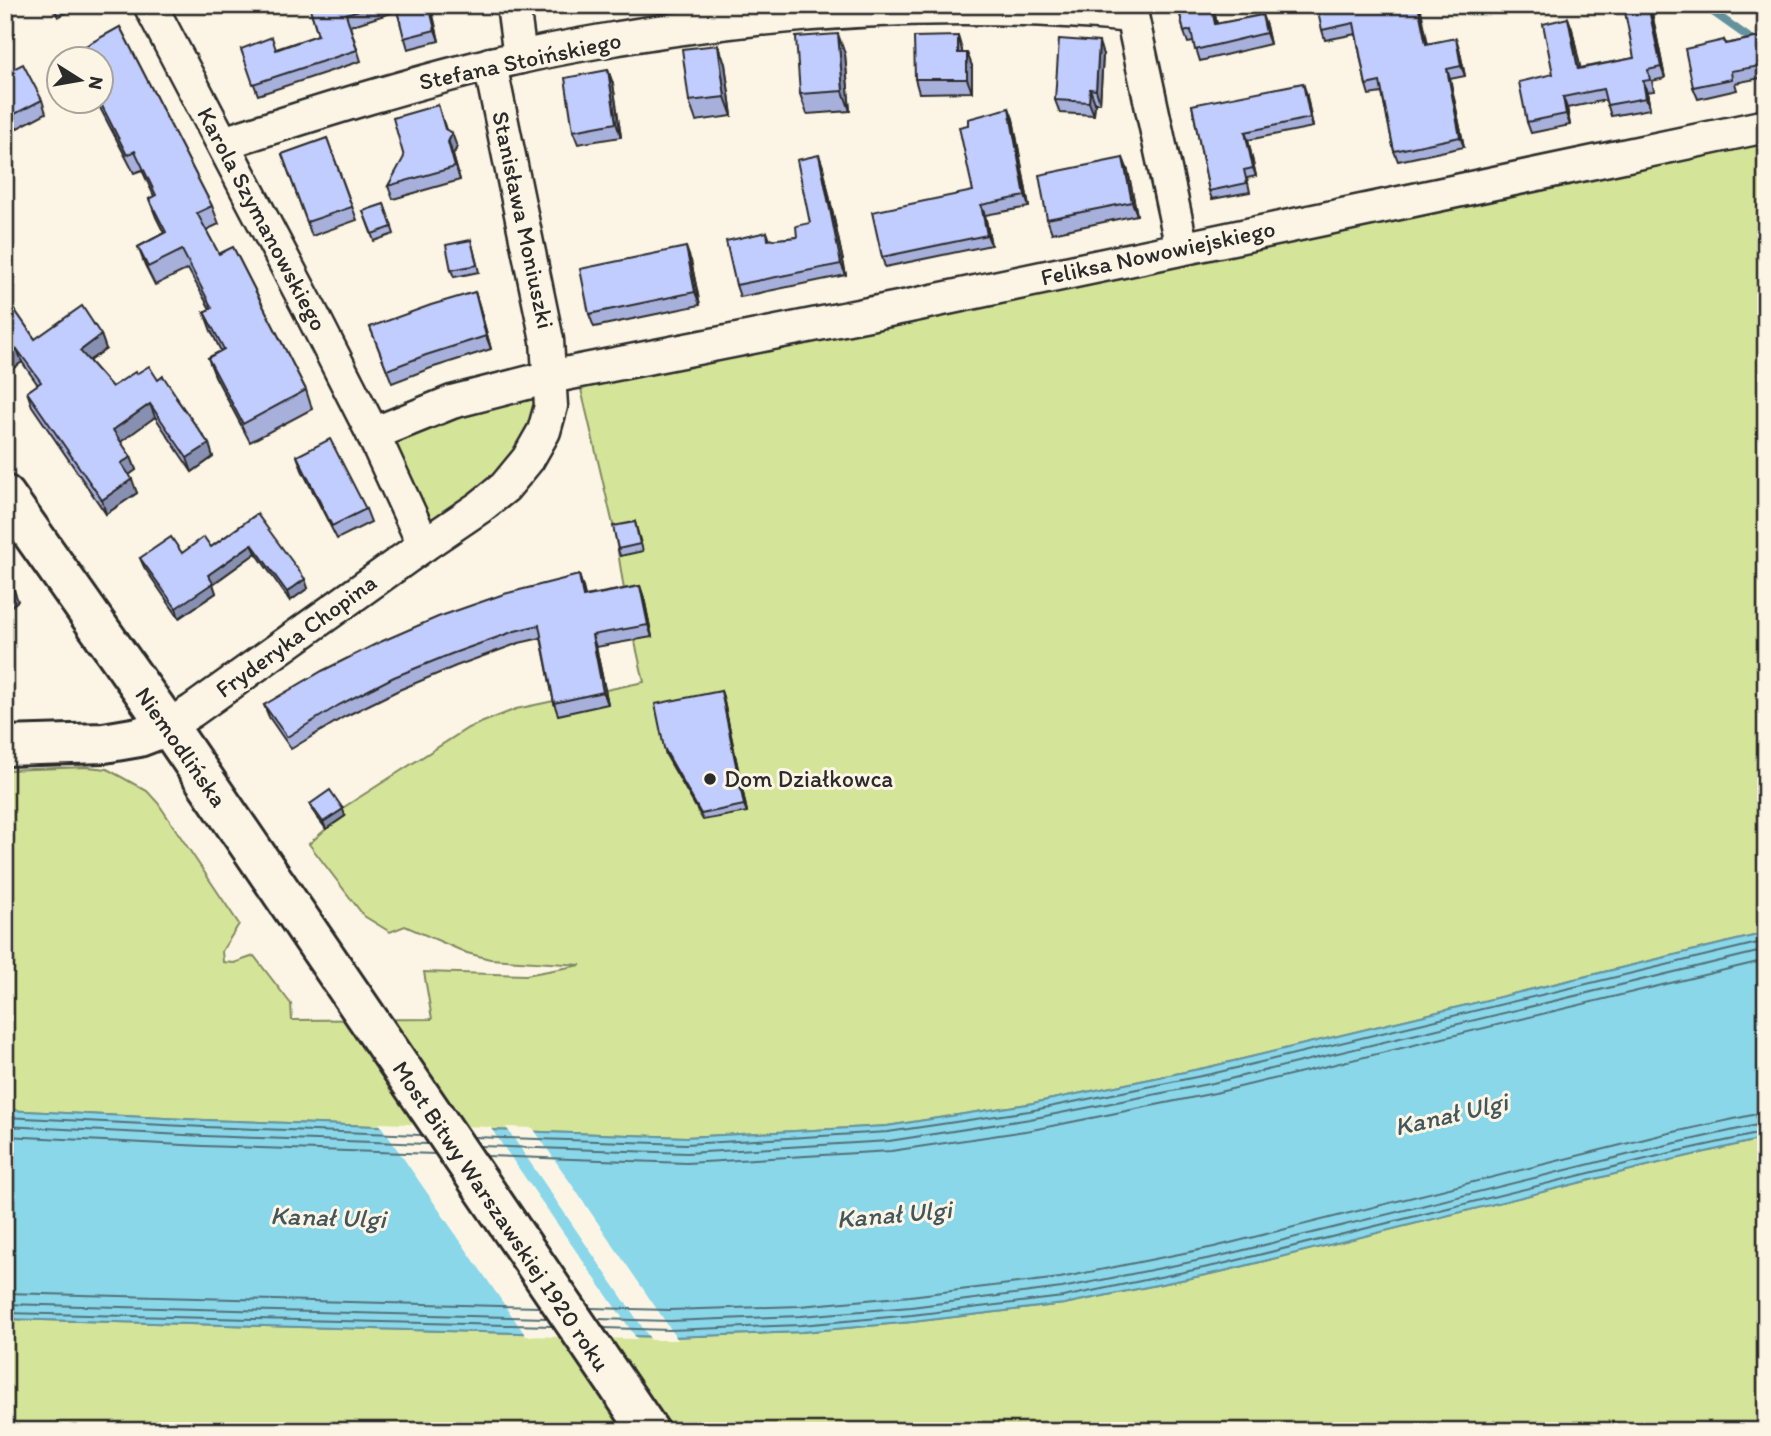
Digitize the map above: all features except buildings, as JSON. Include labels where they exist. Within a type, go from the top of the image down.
[{"type":"main road","name":"Niemodlińska","points":[[5,495],[168,726],[354,1000]]},
{"type":"main road","points":[[5,746],[104,743],[139,737],[168,726]]},
{"type":"main road","name":"Most Bitwy Warszawskiej 1920 roku","points":[[354,1000],[649,1431]]},
{"type":"street","name":"Karola Szymanowskiego","points":[[150,5],[373,433],[424,545]]},
{"type":"street","name":"Stanisława Moniuszki","points":[[424,545],[480,507],[505,486],[528,459],[544,430],[551,406],[547,340],[505,60],[513,5]]},
{"type":"street","name":"Stefana Stoińskiego","points":[[223,143],[350,102],[505,60],[677,29],[868,10],[1132,10],[1182,248]]},
{"type":"street","name":"Feliksa Nowowiejskiego","points":[[373,433],[452,402],[550,377],[909,306],[1766,126]]},
{"type":"street","name":"Fryderyka Chopina","points":[[168,726],[424,545]]},
{"type":"green space","points":[[1766,126],[1766,933],[1209,1067],[1028,1104],[887,1126],[686,1137],[204,1120],[5,1110],[5,770],[88,767],[107,769],[147,791],[158,803],[239,924],[222,951],[223,962],[234,963],[254,956],[291,1004],[292,1020],[432,1019],[424,972],[526,975],[581,965],[490,959],[467,953],[405,926],[390,932],[364,916],[309,844],[345,816],[341,809],[468,728],[516,709],[644,682],[626,602],[615,533],[577,372]]},
{"type":"green space","points":[[550,377],[544,431],[424,545],[373,434]]},
{"type":"green space","points":[[1766,1138],[1766,1431],[5,1431],[5,1319],[670,1337],[802,1332],[912,1322],[1064,1304],[1220,1272]]},
{"type":"water","name":"Kanał Ulgi","points":[[1766,933],[1766,1138],[1220,1272],[1064,1304],[802,1332],[670,1337],[5,1319],[5,1110],[686,1137],[887,1126],[1028,1104],[1209,1067]]},
{"type":"pier","points":[[379,1123],[490,1127],[637,1339],[526,1336]]},
{"type":"pier","points":[[506,1127],[533,1128],[678,1340],[651,1340]]},
{"type":"waterway","points":[[1703,5],[1766,47]]},
{"type":"place","name":"Dom Działkowca","points":[[710,779]]}]
